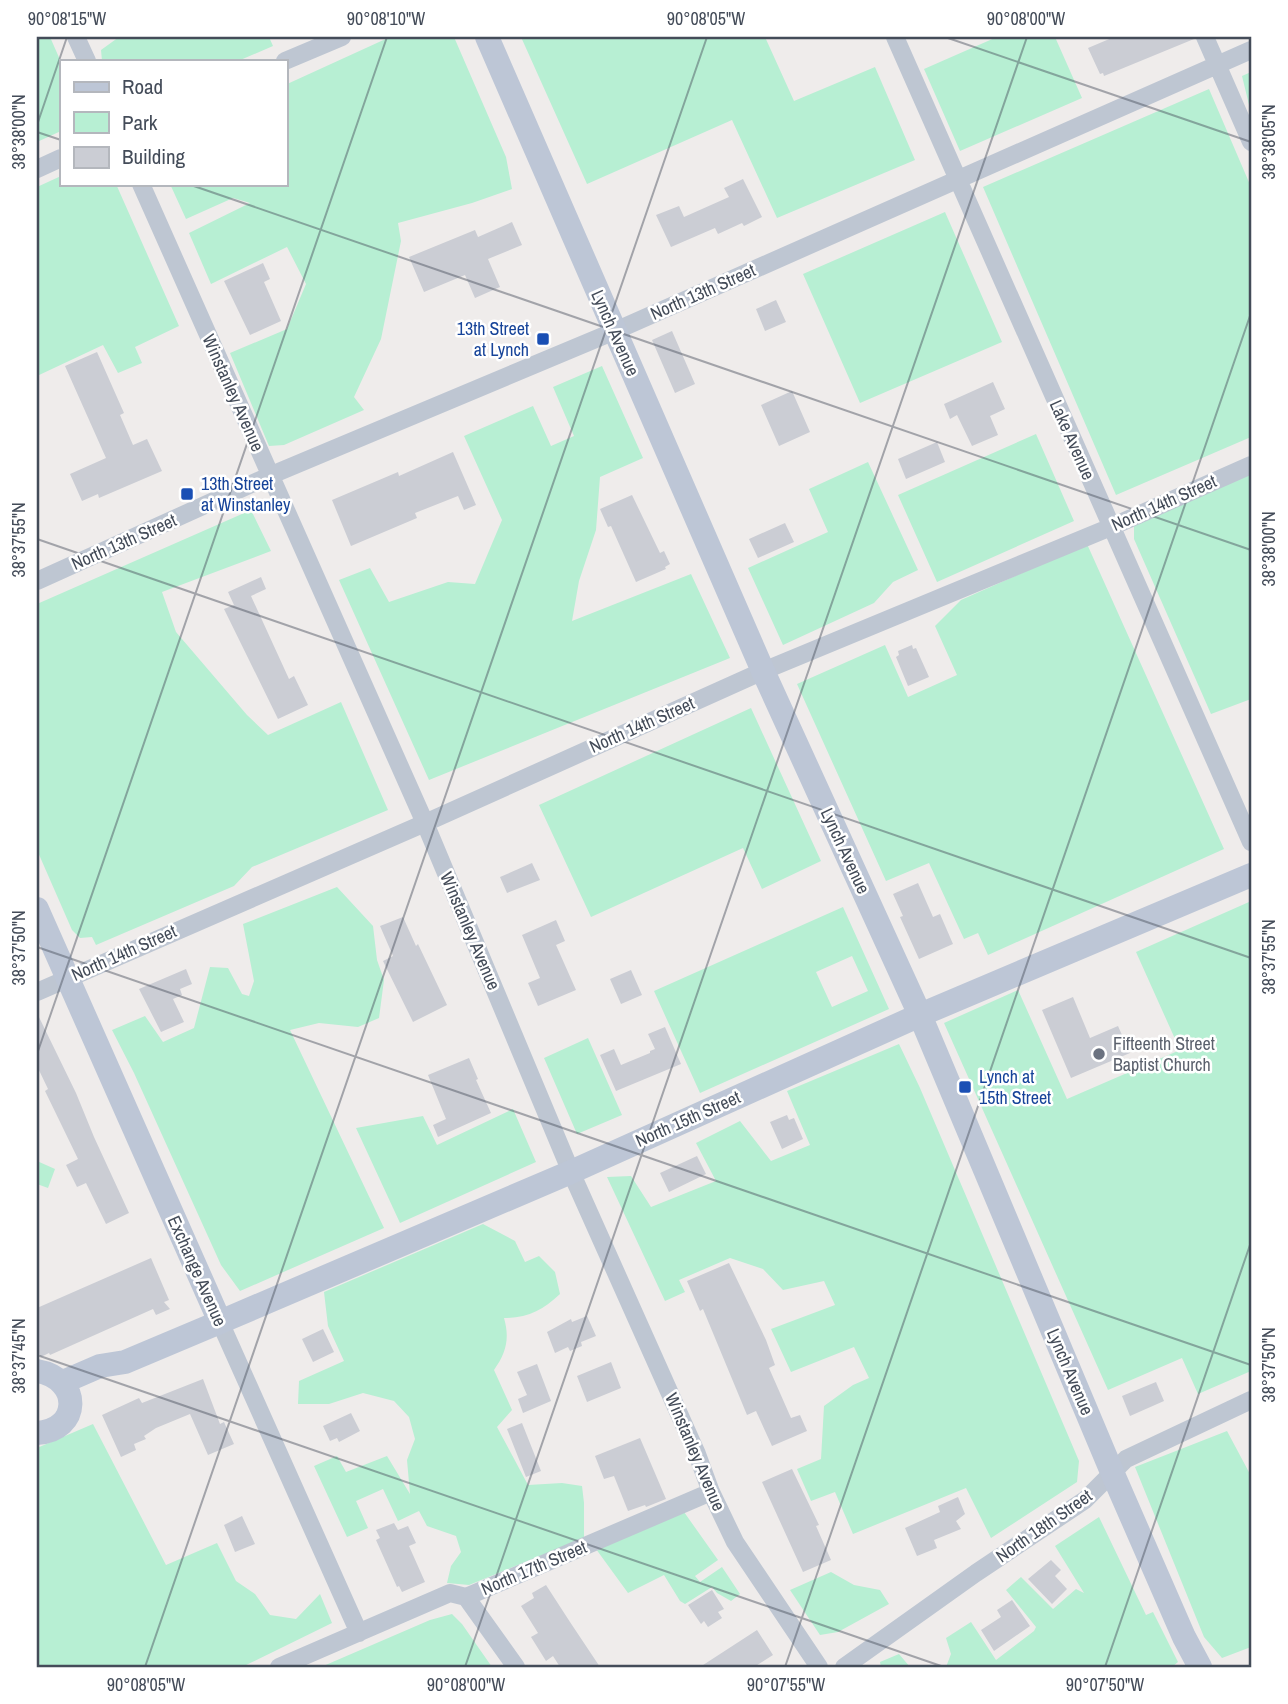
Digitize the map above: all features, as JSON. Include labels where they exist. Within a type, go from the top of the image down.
[{"type":"street","points":[[76,37],[87,60]]},
{"type":"street","points":[[287,60],[342,37]]},
{"type":"street","name":"Lynch Avenue","points":[[487,37],[763,671],[920,1015],[1112,1472],[1184,1637],[1200,1667]]},
{"type":"street","name":"Lake Avenue","points":[[895,37],[1251,842]]},
{"type":"street","points":[[1205,37],[1251,142]]},
{"type":"street","name":"North 13th Street","points":[[37,581],[269,476],[615,331],[1251,50]]},
{"type":"street","points":[[37,169],[60,158]]},
{"type":"street","name":"Winstanley Avenue","points":[[142,186],[425,822],[570,1172],[697,1454],[711,1492],[735,1542],[819,1667]]},
{"type":"street","name":"North 14th Street","points":[[37,992],[763,671],[1111,527],[1251,465]]},
{"type":"street","name":"North 15th Street","points":[[67,1389],[109,1375],[125,1362],[570,1172],[920,1015],[1251,875]]},
{"type":"street","name":"Exchange Avenue","points":[[37,909],[359,1633]]},
{"type":"street","points":[[37,1371],[52,1373],[67,1389],[70,1407],[62,1423],[54,1429],[37,1433]]},
{"type":"street","name":"North 18th Street","points":[[844,1667],[976,1573],[1086,1500],[1126,1459],[1251,1400]]},
{"type":"street","name":"North 17th Street","points":[[279,1667],[450,1593],[466,1597],[711,1492]]},
{"type":"street","points":[[466,1597],[516,1667]]},
{"type":"green space","points":[[37,37],[50,37],[60,60],[60,131],[37,142]]},
{"type":"green space","points":[[119,37],[269,37],[273,46],[240,60],[102,60],[101,50]]},
{"type":"green space","points":[[390,37],[454,37],[506,157],[512,189],[398,223],[401,241],[381,339],[354,397],[364,410],[284,445],[269,446],[230,353],[287,329],[306,284],[287,247],[211,284],[189,233],[250,203],[233,198],[186,219],[171,186],[287,186],[287,84]]},
{"type":"green space","points":[[521,37],[765,37],[794,101],[875,67],[915,160],[777,218],[732,120],[587,184]]},
{"type":"green space","points":[[997,37],[1055,37],[1082,98],[960,151],[924,69]]},
{"type":"green space","points":[[1251,72],[1251,113],[1242,76]]},
{"type":"green space","points":[[1209,89],[1251,187],[1251,437],[1116,495],[983,187]]},
{"type":"green space","points":[[60,176],[60,186],[117,186],[179,326],[135,347],[142,363],[118,373],[103,345],[37,376],[37,187]]},
{"type":"green space","points":[[945,212],[1002,342],[860,403],[803,274]]},
{"type":"green space","points":[[602,366],[643,458],[600,477],[596,530],[579,581],[572,621],[691,574],[730,658],[429,780],[339,580],[370,568],[389,602],[448,582],[475,584],[502,520],[464,436],[533,406],[551,446],[574,436],[553,387]]},
{"type":"green space","points":[[1036,434],[1074,521],[937,582],[898,495]]},
{"type":"green space","points":[[868,462],[918,570],[893,582],[874,603],[783,645],[748,568],[828,532],[809,489]]},
{"type":"green space","points":[[1251,472],[1251,699],[1211,714],[1134,539],[1134,523]]},
{"type":"green space","points":[[251,510],[271,551],[162,592],[176,632],[247,715],[268,735],[341,702],[388,810],[252,867],[234,886],[96,945],[92,937],[80,938],[72,930],[37,850],[37,604]]},
{"type":"green space","points":[[1087,544],[1224,849],[988,955],[978,933],[964,939],[929,863],[886,881],[797,684],[885,645],[908,697],[957,675],[935,626],[961,600]]},
{"type":"green space","points":[[751,708],[821,861],[762,889],[743,848],[591,917],[539,805]]},
{"type":"green space","points":[[337,887],[373,926],[377,960],[384,980],[379,1018],[358,1027],[319,1023],[290,1030],[384,1228],[240,1291],[221,1265],[112,1030],[145,1016],[163,1042],[194,1028],[210,967],[228,968],[242,994],[249,996],[254,981],[243,924]]},
{"type":"green space","points":[[1249,902],[1251,1371],[1198,1394],[1182,1358],[1108,1390],[944,1023],[1018,990],[1067,1099],[1180,1050],[1136,952]]},
{"type":"green space","points":[[843,907],[889,1009],[700,1093],[654,991]],"holes":[[[852,956],[868,991],[832,1007],[816,972]]]},
{"type":"green space","points":[[588,1038],[622,1115],[577,1134],[544,1058]]},
{"type":"green space","points":[[899,1044],[1079,1461],[1077,1482],[991,1538],[966,1488],[853,1534],[835,1492],[811,1501],[797,1469],[821,1459],[824,1406],[853,1385],[869,1378],[854,1347],[791,1372],[771,1329],[835,1305],[824,1281],[783,1290],[763,1269],[730,1258],[679,1280],[685,1292],[665,1301],[607,1177],[631,1176],[651,1207],[716,1181],[696,1143],[740,1121],[771,1161],[810,1145],[787,1091]]},
{"type":"green space","points":[[513,1109],[536,1162],[400,1223],[356,1128],[423,1116],[437,1145]]},
{"type":"green space","points":[[37,1161],[55,1169],[48,1188],[37,1184]]},
{"type":"green space","points":[[483,1224],[515,1241],[525,1262],[539,1256],[555,1272],[560,1294],[535,1312],[504,1318],[506,1346],[494,1370],[512,1410],[497,1427],[528,1485],[562,1483],[582,1486],[584,1538],[469,1585],[447,1583],[451,1566],[461,1552],[456,1536],[427,1526],[419,1511],[398,1521],[383,1489],[356,1501],[368,1528],[347,1537],[314,1466],[337,1456],[346,1472],[387,1456],[410,1494],[407,1460],[415,1439],[409,1417],[394,1401],[363,1393],[329,1404],[298,1404],[299,1381],[344,1361],[328,1326],[324,1292]]},
{"type":"green space","points":[[93,1424],[166,1565],[217,1543],[236,1581],[255,1594],[270,1615],[296,1619],[320,1594],[332,1623],[242,1667],[37,1667],[37,1448]]},
{"type":"green space","points":[[1227,1431],[1251,1476],[1251,1647],[1222,1658],[1204,1637],[1135,1467]]},
{"type":"green space","points":[[684,1512],[718,1560],[695,1576],[700,1582],[722,1567],[740,1594],[731,1601],[712,1587],[685,1604],[680,1601],[664,1575],[628,1593],[596,1549]]},
{"type":"green space","points":[[1099,1517],[1146,1615],[1153,1612],[1178,1662],[1172,1667],[946,1667],[951,1654],[946,1638],[971,1622],[996,1660],[1034,1631],[1036,1627],[1006,1590],[1021,1577],[1053,1609],[1076,1589],[1084,1593],[1055,1546]]},
{"type":"green space","points":[[831,1572],[854,1585],[880,1590],[889,1604],[838,1632],[820,1635],[790,1590]]},
{"type":"green space","points":[[452,1614],[492,1667],[321,1667],[430,1620]]},
{"type":"green space","points":[[899,1654],[910,1667],[881,1667],[880,1662]]},
{"type":"building","points":[[1114,37],[1194,39],[1104,76],[1103,73],[1100,74],[1088,48]]},
{"type":"building","points":[[743,179],[762,217],[718,234],[715,228],[671,247],[656,215],[679,206],[684,217],[729,197],[724,188]]},
{"type":"building","points":[[512,222],[522,245],[488,259],[500,287],[475,298],[465,275],[424,292],[409,257],[475,230],[478,237]]},
{"type":"building","points":[[263,263],[270,279],[264,282],[281,321],[250,335],[224,281]]},
{"type":"building","points":[[776,300],[786,322],[765,331],[756,309]]},
{"type":"building","points":[[672,331],[695,384],[675,393],[652,340]]},
{"type":"building","points":[[97,352],[124,413],[120,415],[133,445],[147,439],[162,471],[99,498],[98,494],[82,501],[70,474],[106,458],[65,366]]},
{"type":"building","points":[[993,382],[1005,409],[990,416],[998,435],[972,446],[957,415],[950,419],[944,404]]},
{"type":"building","points":[[792,391],[810,432],[779,446],[761,405]]},
{"type":"building","points":[[937,442],[945,462],[906,479],[898,459]]},
{"type":"building","points":[[453,452],[476,505],[464,510],[458,496],[415,513],[417,518],[351,546],[332,500],[398,472],[399,476]]},
{"type":"building","points":[[632,495],[660,553],[664,551],[670,564],[666,569],[636,582],[611,526],[608,527],[600,509]]},
{"type":"building","points":[[785,523],[794,542],[758,558],[749,539]]},
{"type":"building","points":[[261,577],[266,589],[251,596],[289,679],[294,676],[308,705],[278,719],[224,609],[234,605],[228,592]]},
{"type":"building","points":[[912,645],[913,649],[916,648],[929,677],[908,686],[896,657],[899,655],[898,651]]},
{"type":"building","points":[[532,863],[540,880],[507,893],[500,877]]},
{"type":"building","points":[[918,883],[933,917],[940,914],[953,944],[919,959],[893,894]]},
{"type":"building","points":[[403,917],[447,1005],[413,1022],[383,961],[393,956],[380,926]]},
{"type":"building","points":[[556,920],[565,941],[556,945],[576,990],[538,1006],[528,983],[540,978],[522,935]]},
{"type":"building","points":[[186,969],[192,984],[180,989],[182,995],[173,999],[184,1022],[161,1032],[139,989]]},
{"type":"building","points":[[631,970],[642,995],[621,1004],[610,979]]},
{"type":"building","points":[[1073,997],[1090,1038],[1118,1026],[1130,1053],[1071,1078],[1042,1010]]},
{"type":"building","points":[[37,1013],[129,1213],[106,1224],[86,1183],[77,1187],[66,1165],[78,1159],[45,1091],[48,1089],[37,1066]]},
{"type":"building","points":[[665,1027],[681,1064],[616,1091],[600,1055],[614,1049],[621,1065],[650,1053],[655,1049],[648,1034]]},
{"type":"building","points":[[469,1058],[491,1113],[438,1137],[433,1125],[446,1119],[428,1075]]},
{"type":"building","points":[[787,1115],[789,1120],[794,1118],[803,1139],[782,1149],[770,1122]]},
{"type":"building","points":[[697,1156],[706,1174],[669,1192],[660,1173]]},
{"type":"building","points":[[151,1258],[169,1300],[164,1302],[170,1309],[156,1315],[153,1309],[41,1357],[37,1350],[37,1308]]},
{"type":"building","points":[[729,1263],[766,1340],[775,1365],[769,1368],[791,1418],[800,1415],[807,1431],[772,1446],[756,1411],[747,1415],[703,1309],[700,1311],[687,1281]]},
{"type":"building","points":[[587,1316],[596,1336],[581,1342],[582,1346],[570,1351],[568,1347],[555,1353],[547,1332],[571,1319],[572,1322]]},
{"type":"building","points":[[323,1329],[334,1352],[313,1362],[302,1339]]},
{"type":"building","points":[[611,1362],[621,1388],[587,1402],[577,1376]]},
{"type":"building","points":[[537,1364],[551,1401],[523,1413],[518,1399],[527,1395],[517,1372]]},
{"type":"building","points":[[203,1379],[220,1424],[224,1422],[234,1444],[208,1455],[190,1414],[156,1428],[144,1436],[146,1439],[134,1444],[136,1450],[121,1457],[102,1415],[139,1398],[142,1403]]},
{"type":"building","points":[[1156,1382],[1164,1401],[1130,1416],[1122,1396]]},
{"type":"building","points":[[351,1413],[360,1431],[339,1442],[337,1438],[330,1441],[323,1426]]},
{"type":"building","points":[[522,1423],[541,1471],[526,1477],[507,1429]]},
{"type":"building","points":[[640,1438],[666,1499],[628,1511],[614,1476],[604,1479],[595,1456]]},
{"type":"building","points":[[792,1469],[819,1525],[816,1526],[831,1560],[803,1572],[762,1482]]},
{"type":"building","points":[[958,1497],[965,1514],[956,1521],[961,1529],[934,1540],[937,1548],[917,1556],[905,1528],[940,1512],[938,1506]]},
{"type":"building","points":[[242,1516],[255,1544],[235,1552],[224,1525]]},
{"type":"building","points":[[394,1523],[398,1530],[408,1526],[416,1543],[409,1546],[425,1582],[402,1592],[399,1586],[397,1587],[376,1540],[380,1538],[376,1530]]},
{"type":"building","points":[[1051,1560],[1061,1570],[1055,1576],[1067,1589],[1052,1604],[1028,1579]]},
{"type":"building","points":[[546,1585],[600,1667],[560,1667],[553,1656],[546,1661],[531,1637],[538,1633],[521,1606],[534,1598],[532,1593]]},
{"type":"building","points":[[712,1590],[724,1609],[718,1612],[722,1618],[708,1627],[704,1621],[701,1624],[688,1605]]},
{"type":"building","points":[[1012,1600],[1030,1626],[994,1651],[981,1630],[1001,1617],[997,1610]]},
{"type":"building","points":[[757,1630],[773,1655],[754,1667],[700,1667]]},
{"type":"place","name":"13th Street at Lynch","points":[[543,339]]},
{"type":"place","name":"13th Street at Winstanley","points":[[187,494]]},
{"type":"place","name":"Fifteenth Street Baptist Church","points":[[1099,1054]]},
{"type":"place","name":"Lynch at 15th Street","points":[[965,1087]]}]
